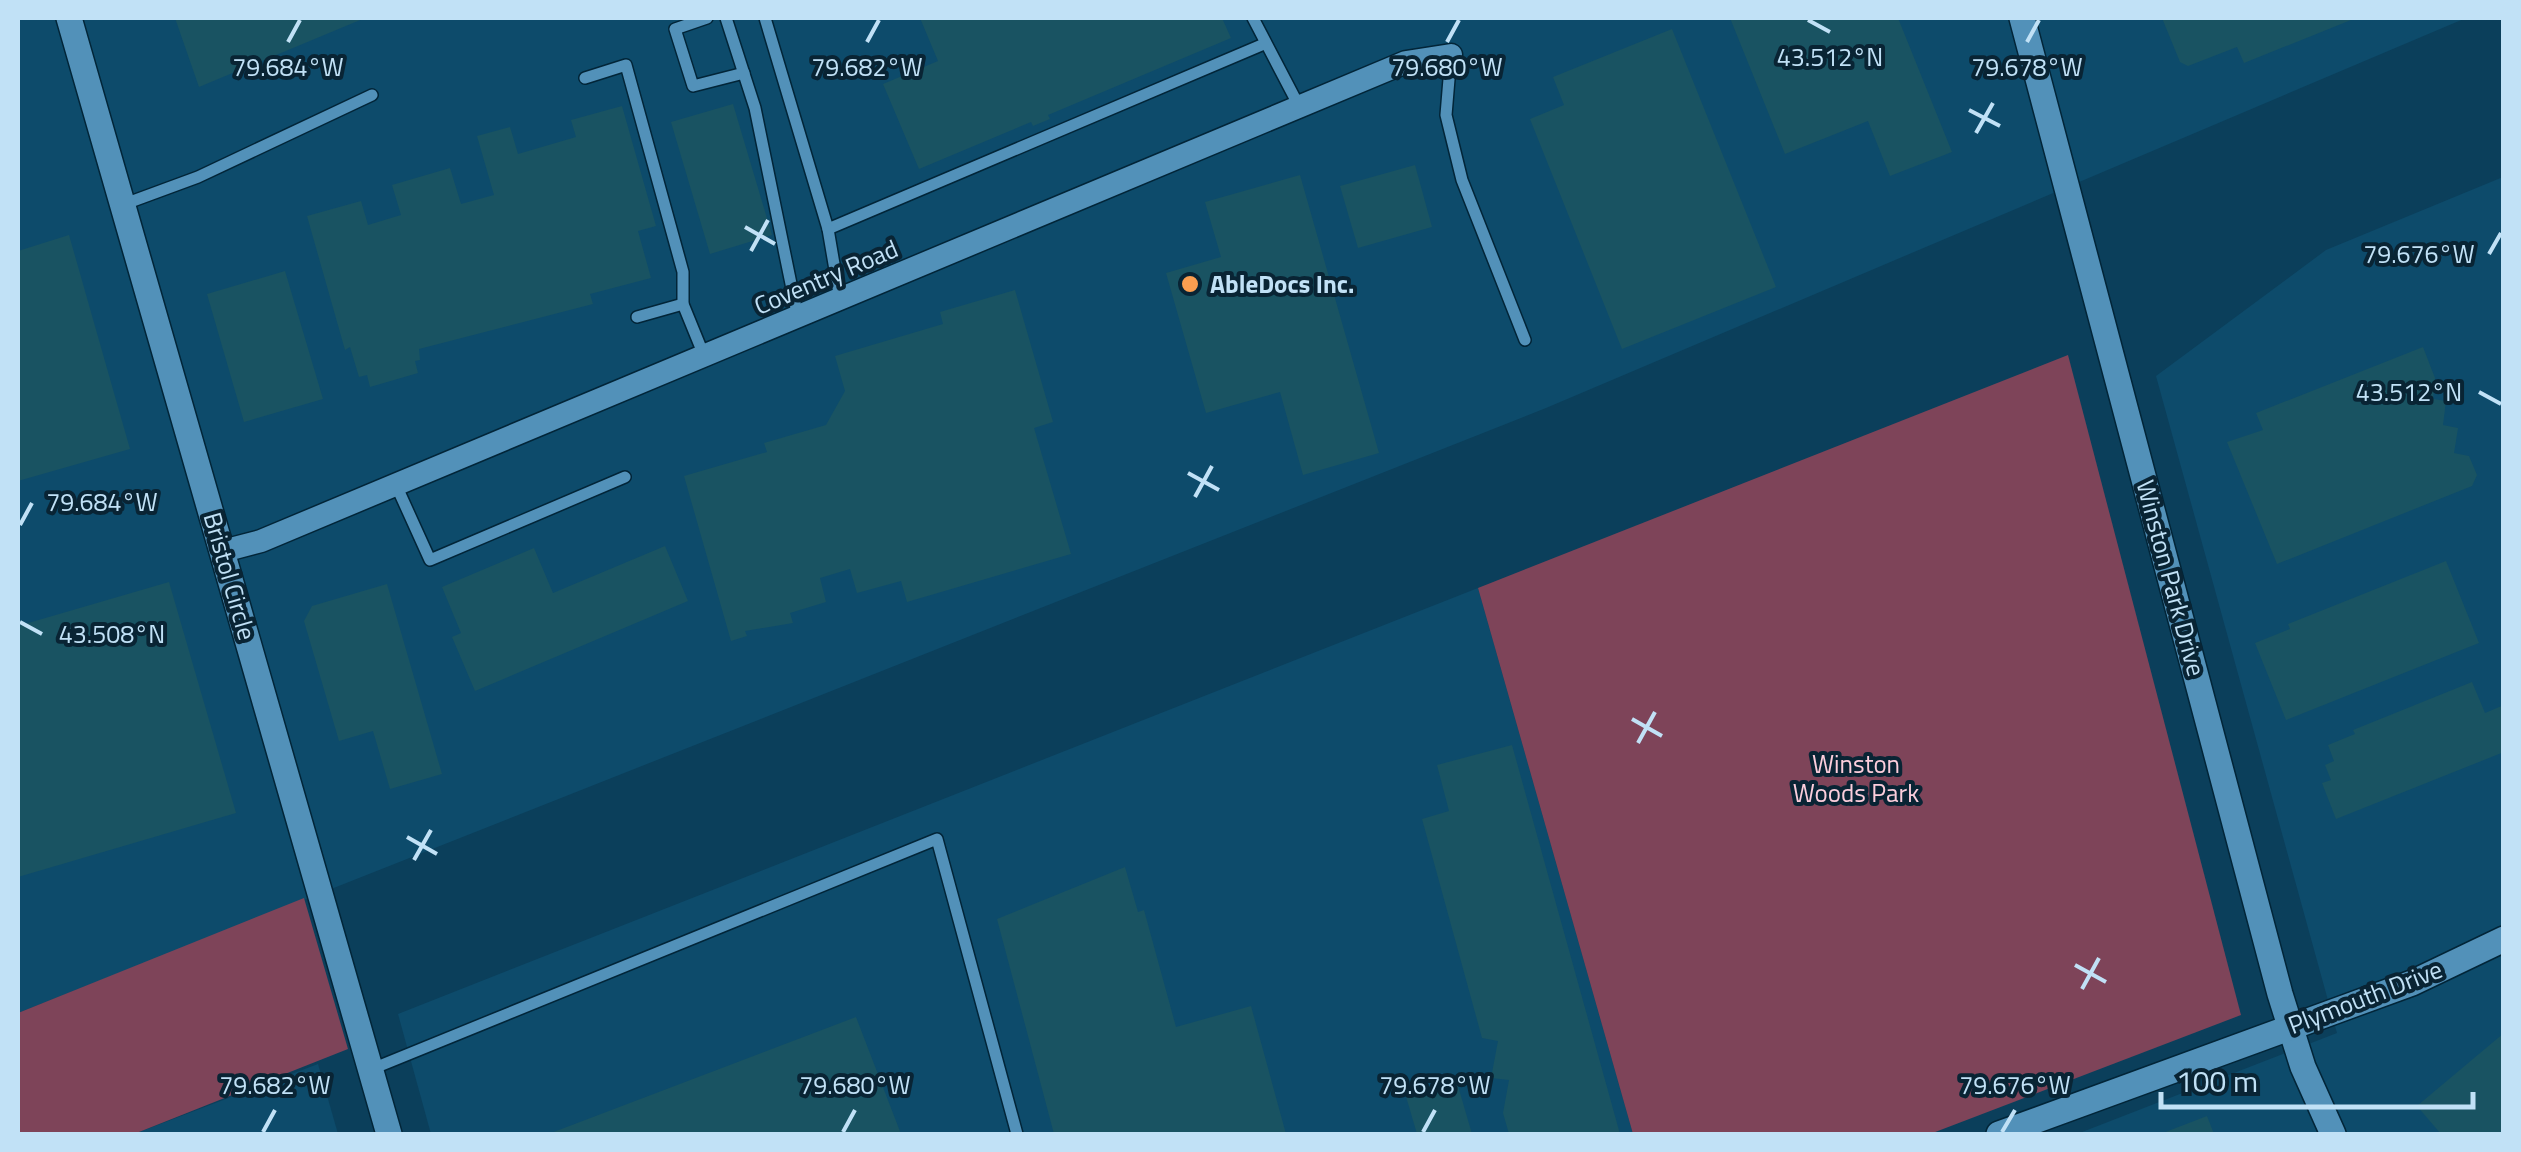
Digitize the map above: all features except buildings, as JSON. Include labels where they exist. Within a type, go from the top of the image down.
[{"type":"street","name":"Bristol Circle","points":[[68,18],[389,1134]]},
{"type":"street","name":"Winston Park Drive","points":[[2022,18],[2290,1026],[2333,1134]]},
{"type":"street","name":"Coventry Road","points":[[223,551],[261,542],[1406,62],[1451,55]]},
{"type":"street","name":"Plymouth Drive","points":[[1999,1134],[2412,982],[2504,940]]},
{"type":"lane","points":[[707,18],[675,29],[693,86],[744,73]]},
{"type":"lane","points":[[726,18],[744,73],[798,318]]},
{"type":"lane","points":[[765,18],[828,229],[840,301]]},
{"type":"lane","points":[[1253,18],[1300,108]]},
{"type":"lane","points":[[828,229],[1264,44]]},
{"type":"lane","points":[[1451,55],[1446,115],[1462,180],[1525,340]]},
{"type":"lane","points":[[585,78],[626,65],[683,272],[683,304],[706,358]]},
{"type":"lane","points":[[122,205],[198,177],[372,94]]},
{"type":"lane","points":[[636,318],[683,304]]},
{"type":"lane","points":[[396,485],[430,560],[626,477]]},
{"type":"lane","points":[[371,1070],[937,839],[1017,1134]]},
{"type":"shaded area","points":[[18,18],[2466,18],[1546,408],[18,1013]]},
{"type":"shaded area","points":[[2503,177],[2503,1134],[2077,1134],[2337,1033],[2156,376],[2326,250]]},
{"type":"shaded area","points":[[1478,588],[1633,1134],[431,1134],[398,1014]]},
{"type":"shaded area","points":[[318,1064],[338,1134],[134,1134]]},
{"type":"green space","name":"Winston Woods Park","points":[[2068,355],[2241,1015],[1930,1134],[1633,1134],[1478,588]]},
{"type":"green space","points":[[304,898],[348,1049],[134,1134],[18,1134],[18,1013]]},
{"type":"place","name":"AbleDocs Inc.","points":[[1190,284]]}]
